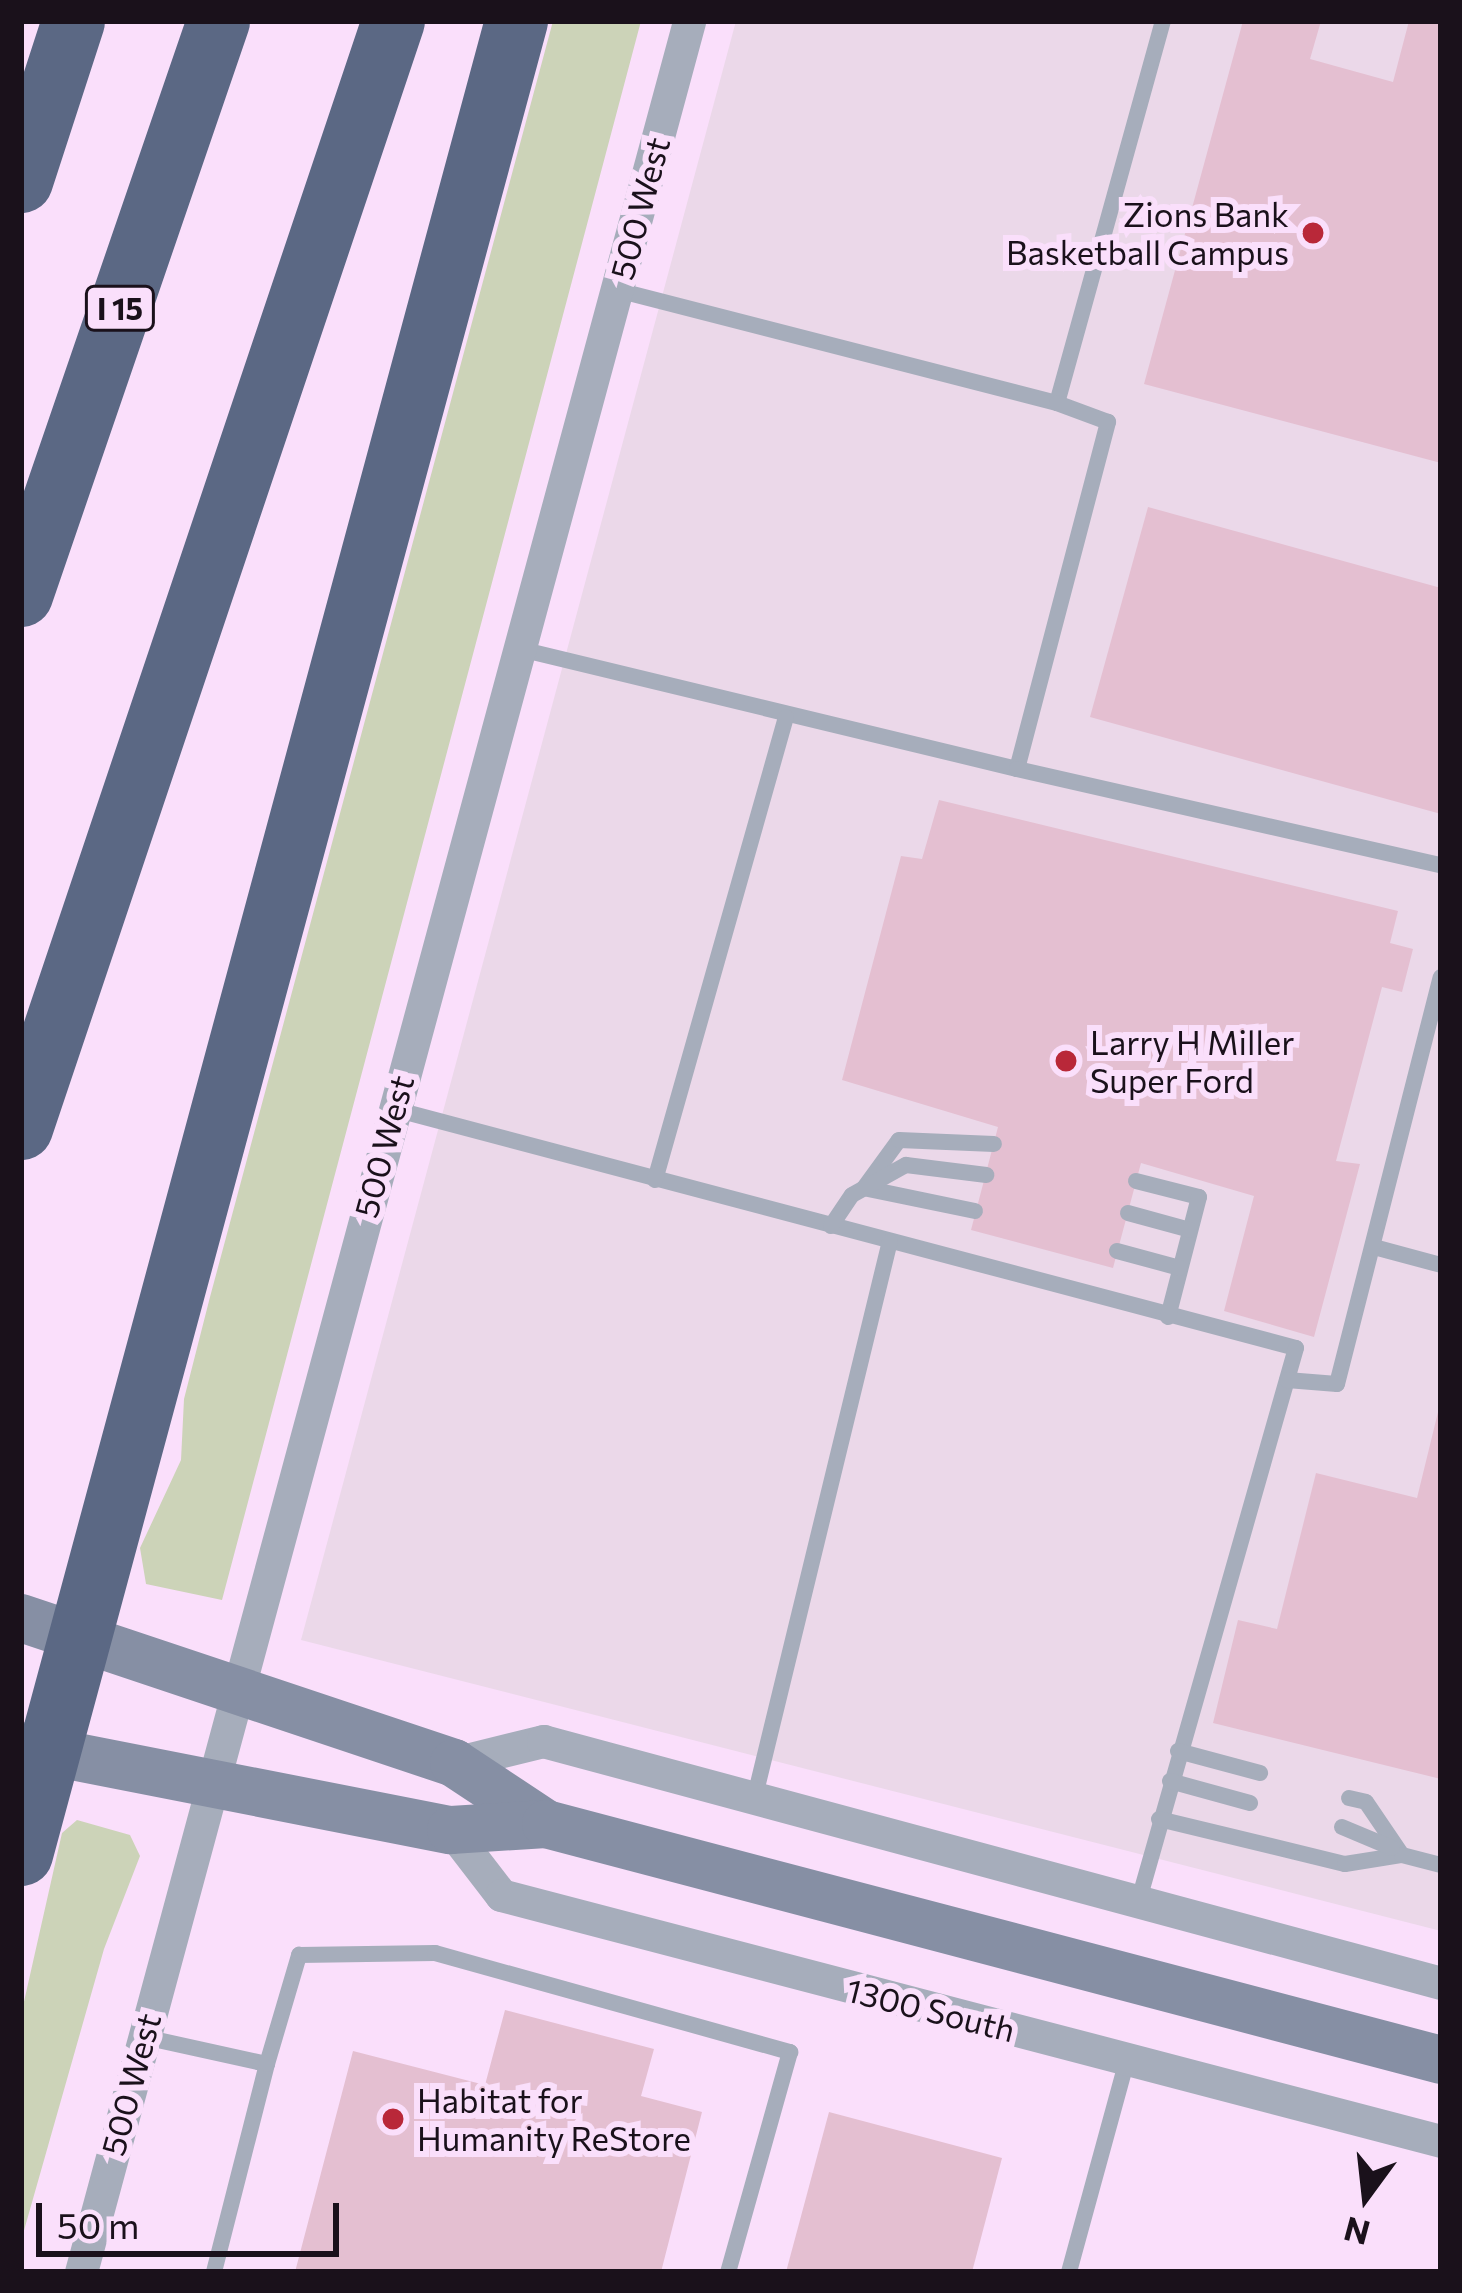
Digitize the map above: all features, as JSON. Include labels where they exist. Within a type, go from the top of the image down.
[{"type":"highway","points":[[21,119],[46,21]]},
{"type":"highway","points":[[21,181],[73,21]]},
{"type":"highway","name":"I 15","points":[[21,595],[218,21]]},
{"type":"highway","points":[[21,1128],[393,21]]},
{"type":"highway","points":[[21,1854],[48,1627],[516,21]]},
{"type":"main road","points":[[48,1627],[237,1686],[454,1763],[546,1823],[1441,2060]]},
{"type":"main road","points":[[32,1748],[451,1830],[546,1823]]},
{"type":"street","name":"500 West","points":[[81,2272],[689,21]]},
{"type":"street","points":[[454,1763],[543,1741],[1441,1983]]},
{"type":"street","name":"1300 South","points":[[451,1830],[501,1895],[1441,2141]]},
{"type":"lane","points":[[1057,403],[1163,21]]},
{"type":"lane","points":[[616,290],[1057,403],[1108,422],[1017,769]]},
{"type":"lane","points":[[520,649],[786,717],[1441,865]]},
{"type":"lane","points":[[655,1180],[786,717]]},
{"type":"lane","points":[[1287,1381],[1337,1384],[1441,977]]},
{"type":"lane","points":[[393,1108],[1296,1348],[1138,1903]]},
{"type":"lane","points":[[831,1226],[899,1140],[994,1144]]},
{"type":"lane","points":[[864,1188],[906,1165],[986,1175]]},
{"type":"lane","points":[[1136,1181],[1198,1197],[1168,1317]]},
{"type":"lane","points":[[864,1188],[975,1211]]},
{"type":"lane","points":[[1128,1213],[1190,1230]]},
{"type":"lane","points":[[754,1800],[890,1241]]},
{"type":"lane","points":[[1374,1247],[1441,1265]]},
{"type":"lane","points":[[1117,1251],[1180,1268]]},
{"type":"lane","points":[[1178,1751],[1259,1773]]},
{"type":"lane","points":[[1170,1781],[1250,1802]]},
{"type":"lane","points":[[1349,1798],[1366,1802],[1402,1855]]},
{"type":"lane","points":[[1159,1819],[1345,1864],[1402,1855]]},
{"type":"lane","points":[[1342,1827],[1402,1855],[1441,1865]]},
{"type":"lane","points":[[214,2272],[299,1954],[435,1953],[790,2052],[728,2272]]},
{"type":"lane","points":[[141,2037],[267,2064]]},
{"type":"lane","points":[[1069,2272],[1127,2060]]},
{"type":"shaded area","points":[[736,21],[1441,21],[1441,1931],[301,1640]]},
{"type":"green space","points":[[553,21],[641,21],[222,1600],[146,1584],[140,1548],[181,1460],[184,1399],[210,1297]]},
{"type":"green space","points":[[77,1820],[130,1835],[140,1856],[104,1949],[21,2241],[21,2015],[62,1833]]},
{"type":"building","name":"Zions Bank Basketball Campus","points":[[1243,21],[1321,21],[1310,59],[1393,82],[1409,21],[1441,21],[1441,463],[1144,384]]},
{"type":"building","points":[[1148,507],[1441,588],[1441,814],[1090,717]]},
{"type":"building","points":[[939,800],[1398,911],[1390,943],[1413,949],[1402,992],[1382,987],[1336,1161],[1360,1164],[1314,1337],[1224,1311],[1254,1196],[1141,1163],[1113,1268],[971,1230],[998,1127],[842,1080],[901,856],[922,859]]},
{"type":"building","points":[[1439,1408],[1441,1779],[1213,1723],[1238,1620],[1277,1629],[1316,1473],[1417,1498]]},
{"type":"building","points":[[505,2010],[654,2049],[641,2096],[702,2112],[661,2272],[295,2272],[353,2051],[485,2085]]},
{"type":"building","points":[[829,2112],[1002,2158],[972,2272],[786,2272]]},
{"type":"place","name":"Zions Bank Basketball Campus","points":[[1313,233]]},
{"type":"place","name":"Larry H Miller Super Ford","points":[[1066,1061]]},
{"type":"place","name":"Habitat for Humanity ReStore","points":[[393,2119]]}]
